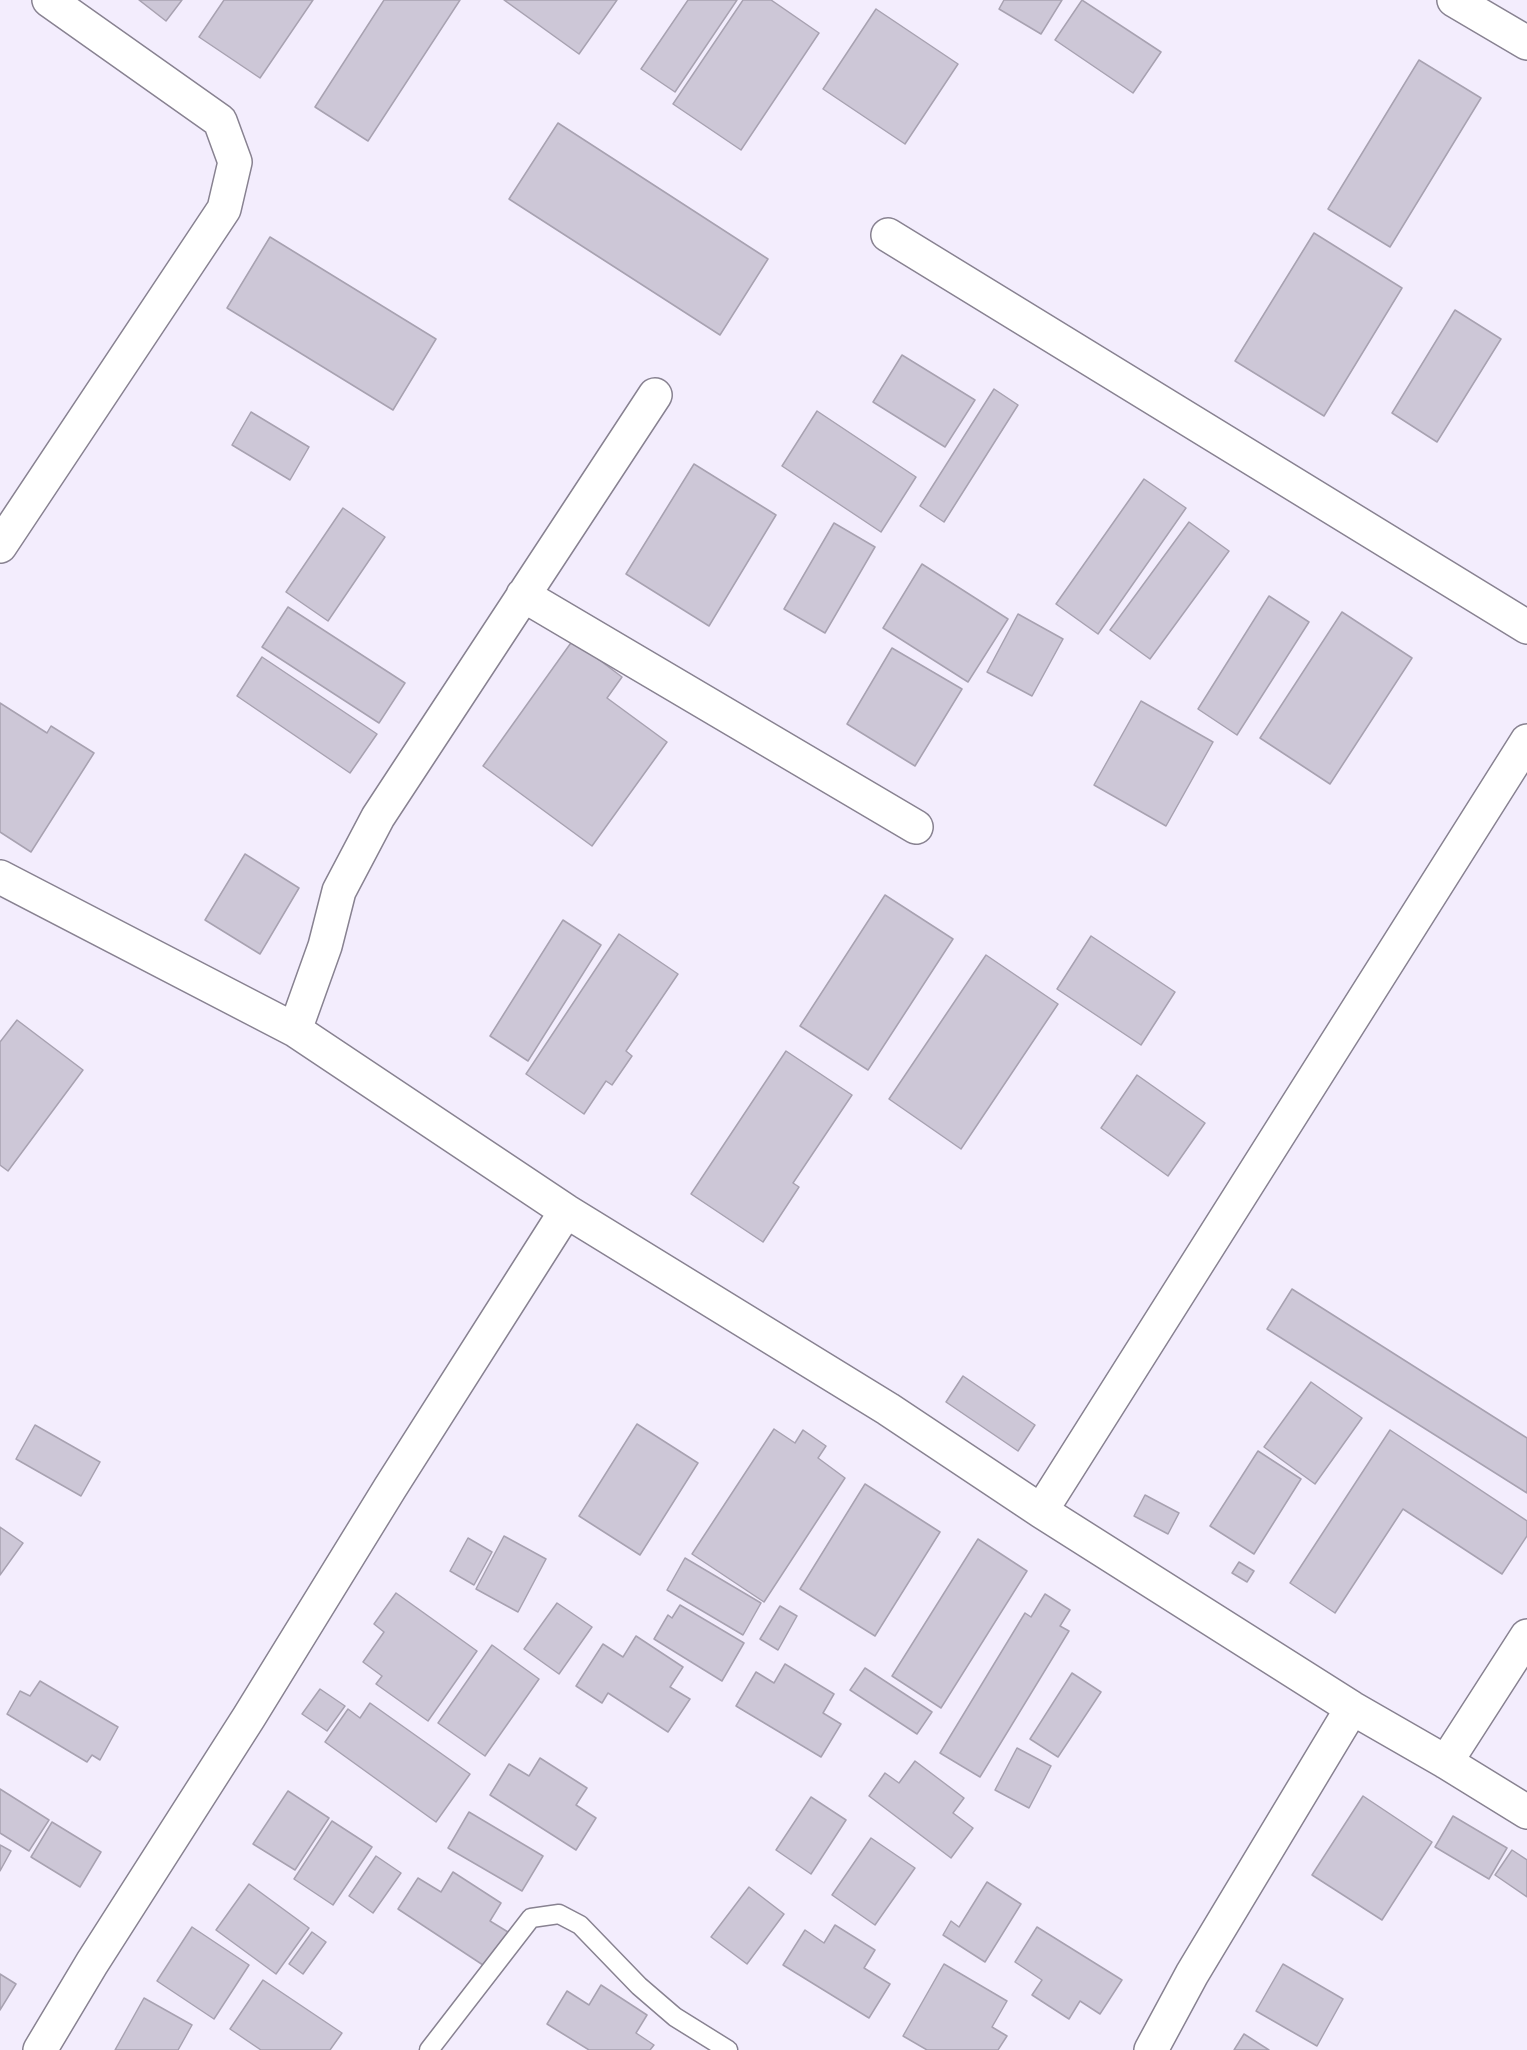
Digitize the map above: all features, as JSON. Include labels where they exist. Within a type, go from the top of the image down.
[{"type":"street","points":[[0,546],[224,210],[235,162],[220,121],[49,0]]},
{"type":"street","points":[[1454,0],[1527,43]]},
{"type":"street","points":[[888,236],[1527,627]]},
{"type":"street","points":[[295,1030],[325,946],[339,891],[378,817],[655,395]]},
{"type":"street","points":[[523,596],[915,827]]},
{"type":"street","points":[[1041,1511],[1527,741]]},
{"type":"street","points":[[0,877],[295,1030],[566,1211],[888,1409],[1041,1511],[1352,1708],[1527,1812]]},
{"type":"street","points":[[40,2050],[92,1963],[566,1211]]},
{"type":"street","points":[[1446,1762],[1527,1636]]},
{"type":"street","points":[[1151,2050],[1192,1974],[1352,1708]]},
{"type":"lane","points":[[429,2050],[531,1918],[559,1914],[580,1925],[639,1986],[675,2017],[728,2050]]},
{"type":"building","points":[[139,0],[182,0],[166,21]]},
{"type":"building","points":[[224,0],[313,0],[260,78],[199,37]]},
{"type":"building","points":[[384,0],[460,0],[368,141],[315,107]]},
{"type":"building","points":[[504,0],[617,0],[579,54]]},
{"type":"building","points":[[688,0],[737,0],[675,92],[641,69]]},
{"type":"building","points":[[743,0],[771,0],[819,33],[741,150],[673,104]]},
{"type":"building","points":[[1004,0],[1062,0],[1041,34],[999,9]]},
{"type":"building","points":[[1082,0],[1161,52],[1133,93],[1055,40]]},
{"type":"building","points":[[876,9],[958,64],[905,144],[823,89]]},
{"type":"building","points":[[1419,60],[1481,98],[1390,247],[1328,209]]},
{"type":"building","points":[[558,123],[768,259],[720,335],[509,199]]},
{"type":"building","points":[[1314,233],[1402,288],[1324,416],[1235,361]]},
{"type":"building","points":[[270,237],[436,339],[393,410],[227,308]]},
{"type":"building","points":[[1455,310],[1501,339],[1437,442],[1392,413]]},
{"type":"building","points":[[902,355],[975,400],[945,447],[873,402]]},
{"type":"building","points":[[994,389],[1018,405],[944,522],[920,506]]},
{"type":"building","points":[[817,411],[916,477],[881,532],[782,466]]},
{"type":"building","points":[[251,412],[309,447],[290,480],[232,445]]},
{"type":"building","points":[[694,464],[776,515],[709,626],[626,574]]},
{"type":"building","points":[[1144,479],[1186,508],[1098,634],[1056,604]]},
{"type":"building","points":[[343,508],[385,537],[328,621],[286,592]]},
{"type":"building","points":[[1189,522],[1229,551],[1150,659],[1110,630]]},
{"type":"building","points":[[834,523],[875,547],[825,633],[784,609]]},
{"type":"building","points":[[922,564],[1008,619],[968,682],[883,628]]},
{"type":"building","points":[[1269,596],[1309,622],[1237,735],[1198,709]]},
{"type":"building","points":[[288,607],[405,683],[379,723],[262,647]]},
{"type":"building","points":[[1342,612],[1412,658],[1330,784],[1260,738]]},
{"type":"building","points":[[1018,614],[1063,639],[1032,696],[987,672]]},
{"type":"building","points":[[573,640],[622,677],[607,698],[667,742],[592,846],[483,766]]},
{"type":"building","points":[[892,648],[962,689],[915,766],[847,724]]},
{"type":"building","points":[[262,657],[377,734],[350,773],[237,696]]},
{"type":"building","points":[[1141,701],[1213,742],[1166,826],[1094,785]]},
{"type":"building","points":[[0,703],[47,733],[51,726],[94,753],[31,852],[0,832]]},
{"type":"building","points":[[245,854],[299,888],[260,954],[205,920]]},
{"type":"building","points":[[885,895],[953,939],[868,1070],[800,1026]]},
{"type":"building","points":[[563,920],[601,945],[528,1061],[490,1036]]},
{"type":"building","points":[[619,934],[678,974],[626,1051],[632,1056],[612,1085],[606,1081],[584,1114],[526,1074]]},
{"type":"building","points":[[1091,936],[1175,992],[1141,1045],[1057,989]]},
{"type":"building","points":[[986,955],[1058,1004],[961,1149],[889,1099]]},
{"type":"building","points":[[17,1020],[83,1070],[8,1171],[0,1165],[0,1042]]},
{"type":"building","points":[[786,1051],[852,1095],[793,1183],[799,1187],[763,1242],[691,1194]]},
{"type":"building","points":[[1137,1075],[1205,1123],[1168,1176],[1101,1128]]},
{"type":"building","points":[[1292,1289],[1527,1438],[1527,1493],[1267,1329]]},
{"type":"building","points":[[963,1376],[1035,1425],[1018,1451],[946,1402]]},
{"type":"building","points":[[1311,1382],[1362,1418],[1315,1484],[1264,1447]]},
{"type":"building","points":[[637,1424],[698,1463],[640,1555],[579,1516]]},
{"type":"building","points":[[35,1425],[100,1462],[81,1496],[16,1459]]},
{"type":"building","points":[[774,1429],[795,1443],[803,1430],[826,1446],[818,1458],[845,1478],[764,1602],[692,1554]]},
{"type":"building","points":[[1390,1430],[1527,1521],[1527,1536],[1502,1574],[1403,1509],[1335,1613],[1290,1583]]},
{"type":"building","points":[[1258,1451],[1301,1479],[1254,1554],[1210,1526]]},
{"type":"building","points":[[865,1484],[940,1532],[875,1636],[800,1589]]},
{"type":"building","points":[[1145,1495],[1179,1513],[1168,1534],[1134,1516]]},
{"type":"building","points":[[0,1527],[23,1543],[0,1575]]},
{"type":"building","points":[[504,1536],[546,1559],[518,1612],[476,1589]]},
{"type":"building","points":[[468,1538],[492,1552],[474,1585],[450,1571]]},
{"type":"building","points":[[978,1539],[1027,1571],[941,1708],[892,1676]]},
{"type":"building","points":[[685,1558],[761,1603],[743,1635],[667,1590]]},
{"type":"building","points":[[1239,1562],[1254,1571],[1247,1582],[1232,1573]]},
{"type":"building","points":[[396,1593],[477,1651],[428,1721],[376,1684],[382,1676],[363,1662],[384,1632],[374,1624]]},
{"type":"building","points":[[1045,1594],[1070,1610],[1060,1626],[1069,1631],[980,1777],[940,1753],[1025,1613],[1031,1617]]},
{"type":"building","points":[[557,1603],[592,1627],[559,1674],[524,1649]]},
{"type":"building","points":[[680,1605],[744,1643],[722,1681],[654,1639],[668,1615],[672,1618]]},
{"type":"building","points":[[780,1606],[797,1616],[778,1650],[760,1639]]},
{"type":"building","points":[[636,1636],[683,1667],[670,1687],[690,1699],[668,1732],[608,1693],[602,1703],[576,1686],[603,1644],[623,1657]]},
{"type":"building","points":[[492,1645],[539,1679],[485,1756],[438,1723]]},
{"type":"building","points":[[785,1664],[834,1694],[823,1713],[841,1724],[821,1757],[736,1706],[756,1672],[774,1683]]},
{"type":"building","points":[[865,1668],[932,1712],[917,1734],[850,1690]]},
{"type":"building","points":[[1072,1673],[1101,1692],[1058,1757],[1030,1739]]},
{"type":"building","points":[[40,1681],[118,1727],[100,1760],[92,1755],[87,1762],[7,1714],[20,1691],[30,1696]]},
{"type":"building","points":[[320,1689],[345,1706],[327,1731],[302,1714]]},
{"type":"building","points":[[370,1703],[470,1774],[436,1822],[325,1742],[348,1709],[360,1718]]},
{"type":"building","points":[[1017,1748],[1051,1766],[1029,1808],[995,1790]]},
{"type":"building","points":[[540,1758],[587,1788],[576,1805],[596,1818],[576,1850],[490,1795],[509,1764],[529,1776]]},
{"type":"building","points":[[915,1761],[964,1798],[953,1813],[973,1828],[951,1858],[869,1796],[885,1773],[899,1783]]},
{"type":"building","points":[[0,1789],[49,1820],[29,1851],[0,1833]]},
{"type":"building","points":[[288,1791],[329,1818],[295,1870],[253,1844]]},
{"type":"building","points":[[1363,1796],[1432,1842],[1382,1920],[1312,1875]]},
{"type":"building","points":[[811,1797],[846,1820],[811,1874],[776,1850]]},
{"type":"building","points":[[469,1812],[543,1856],[522,1891],[448,1848]]},
{"type":"building","points":[[1453,1816],[1507,1848],[1489,1879],[1435,1847]]},
{"type":"building","points":[[332,1821],[372,1847],[333,1905],[294,1879]]},
{"type":"building","points":[[52,1822],[101,1852],[80,1887],[31,1857]]},
{"type":"building","points":[[871,1838],[915,1868],[875,1925],[832,1895]]},
{"type":"building","points":[[0,1845],[11,1851],[0,1871]]},
{"type":"building","points":[[1512,1850],[1527,1860],[1527,1897],[1495,1875]]},
{"type":"building","points":[[376,1856],[401,1873],[373,1913],[349,1896]]},
{"type":"building","points":[[453,1872],[501,1903],[490,1921],[508,1932],[486,1967],[398,1909],[418,1878],[441,1892]]},
{"type":"building","points":[[987,1882],[1021,1904],[985,1962],[943,1935],[951,1921],[959,1927]]},
{"type":"building","points":[[249,1884],[309,1928],[276,1974],[216,1930]]},
{"type":"building","points":[[749,1887],[784,1914],[747,1964],[711,1937]]},
{"type":"building","points":[[835,1925],[875,1950],[864,1968],[890,1984],[869,2018],[783,1965],[805,1930],[824,1943]]},
{"type":"building","points":[[192,1927],[249,1965],[214,2019],[157,1981]]},
{"type":"building","points":[[1037,1927],[1122,1980],[1100,2014],[1080,2001],[1069,2019],[1032,1995],[1042,1980],[1015,1962]]},
{"type":"building","points":[[312,1932],[326,1942],[303,1974],[289,1964]]},
{"type":"building","points":[[944,1964],[1007,2001],[992,2027],[1007,2036],[998,2050],[927,2050],[903,2036]]},
{"type":"building","points":[[1283,1964],[1343,1999],[1317,2046],[1256,2011]]},
{"type":"building","points":[[0,1974],[16,1984],[0,2010]]},
{"type":"building","points":[[263,1980],[342,2033],[330,2050],[261,2050],[230,2029]]},
{"type":"building","points":[[601,1985],[647,2015],[636,2033],[654,2045],[650,2050],[589,2050],[547,2024],[567,1991],[589,2005]]},
{"type":"building","points":[[144,1998],[192,2025],[178,2050],[115,2050]]},
{"type":"building","points":[[1244,2034],[1269,2050],[1234,2050]]}]
